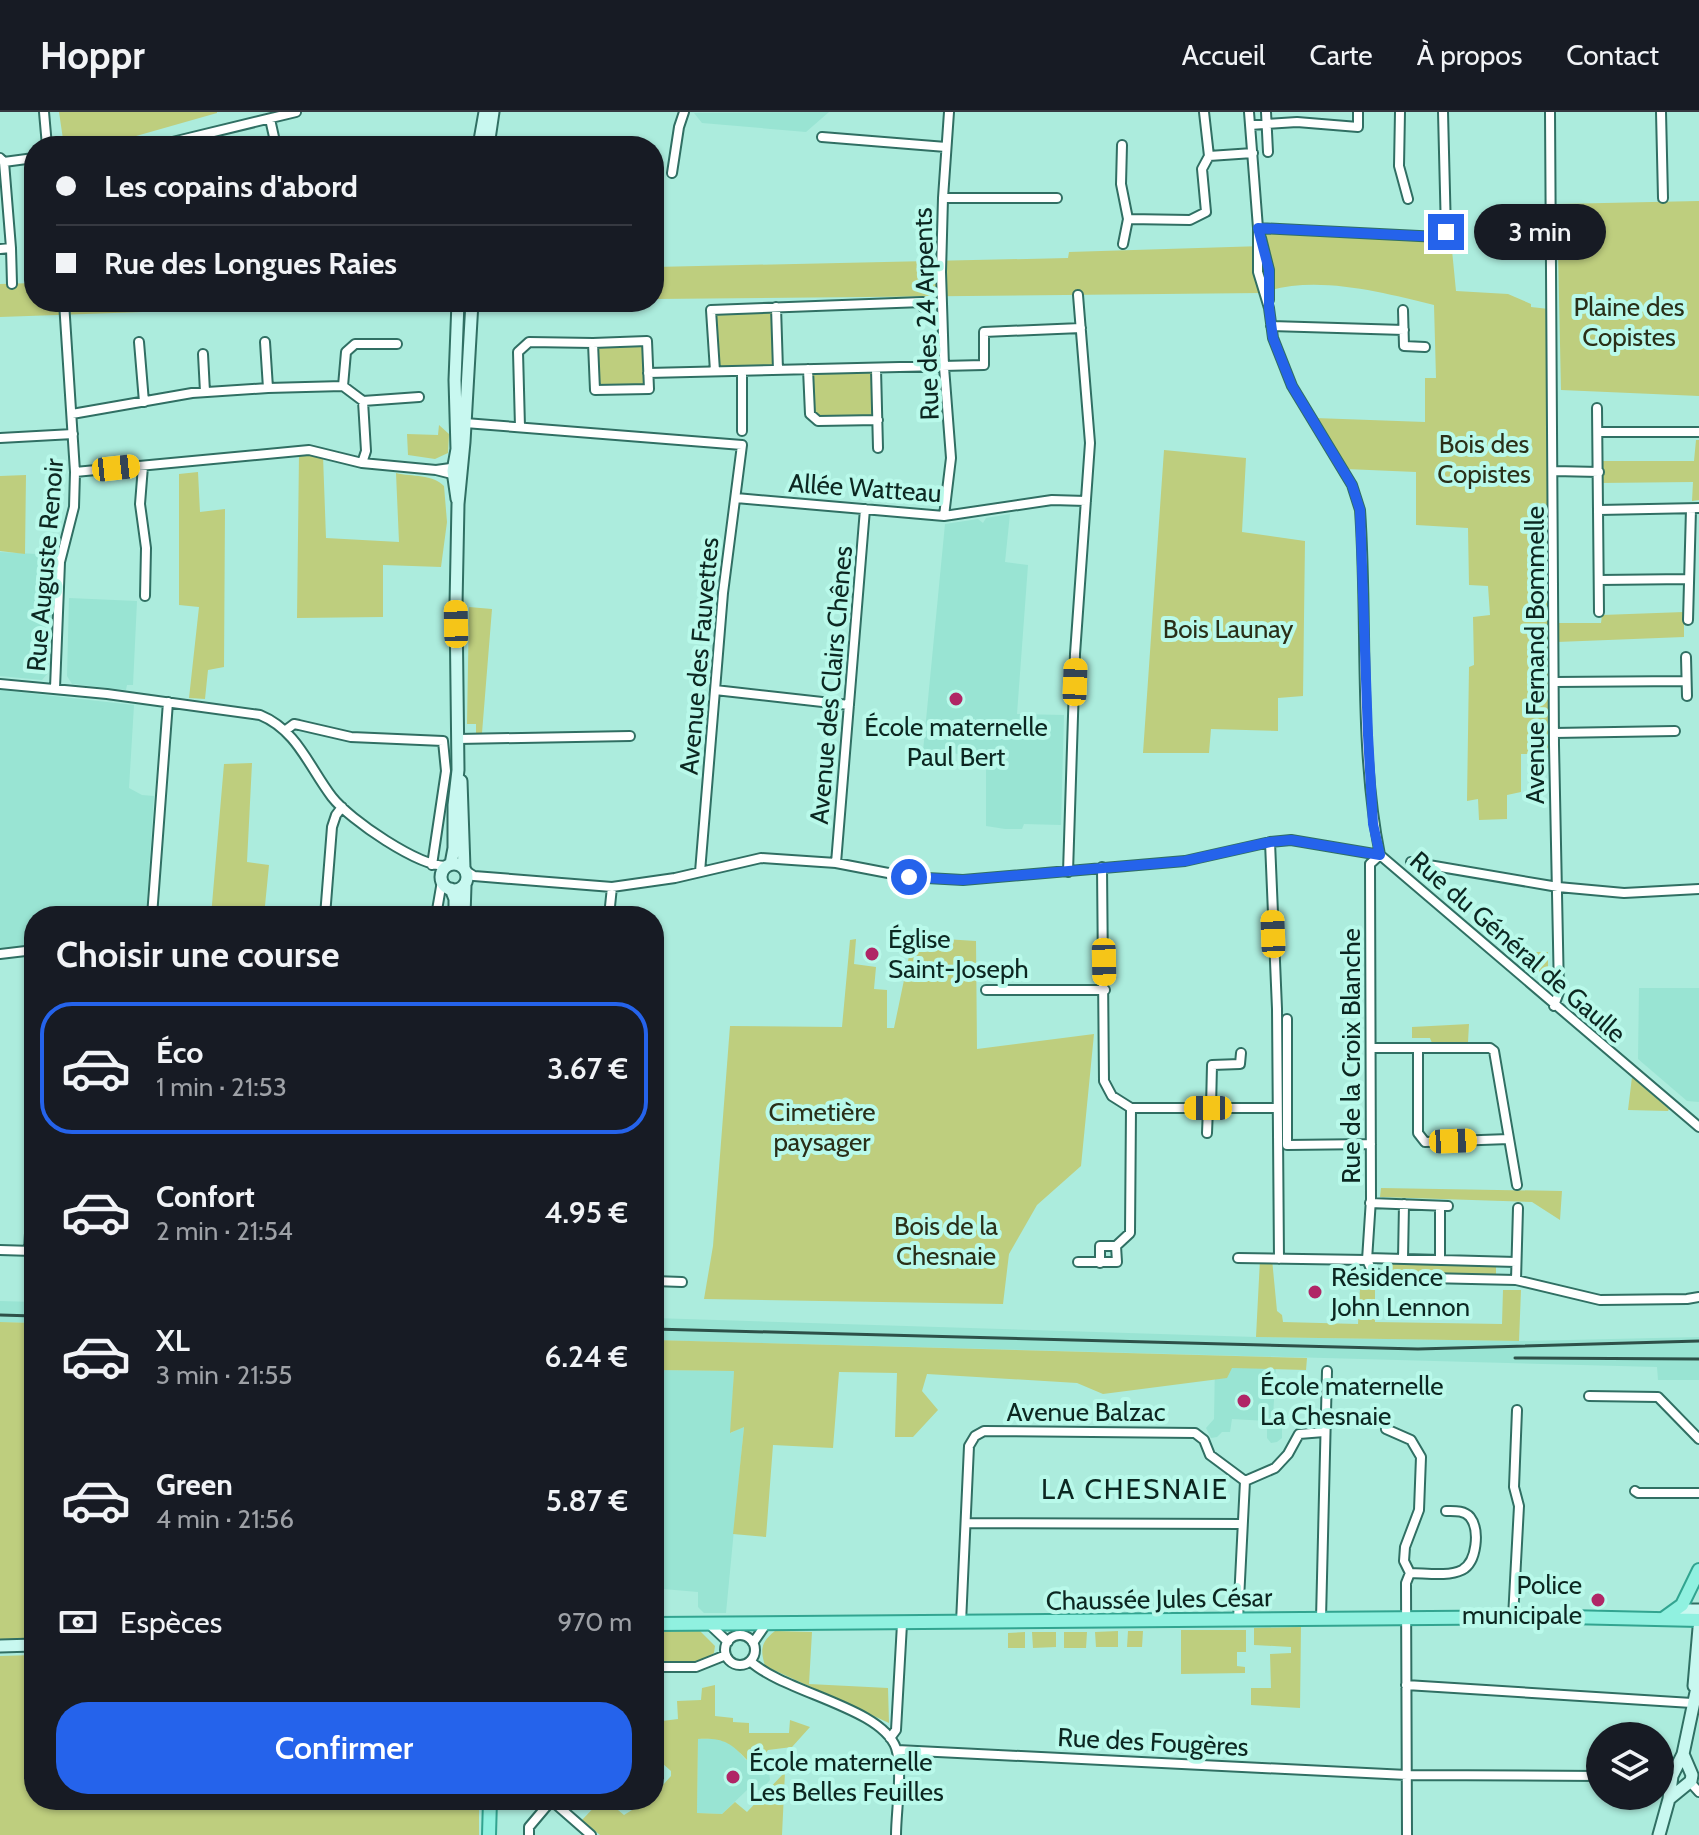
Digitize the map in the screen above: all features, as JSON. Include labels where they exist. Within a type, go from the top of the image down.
[{"type":"main road","points":[[481,136],[485,112]]},
{"type":"main road","points":[[489,136],[493,112]]},
{"type":"main road","points":[[458,312],[455,372],[460,426]]},
{"type":"main road","points":[[455,906],[447,878],[454,856],[458,770],[457,452],[471,312]]},
{"type":"main road","points":[[458,770],[463,795],[467,876],[465,906]]},
{"type":"main road","points":[[447,878],[467,876]]},
{"type":"main road","points":[[447,878],[457,890],[467,876]]},
{"type":"main road","points":[[1679,1615],[1699,1570]]},
{"type":"main road","points":[[1679,1615],[1699,1610]]},
{"type":"main road","points":[[1679,1615],[1699,1620]]},
{"type":"main road","points":[[1679,1615],[1698,1635]]},
{"type":"main road","name":"Chaussée Jules César","points":[[664,1624],[1664,1618],[1679,1615]]},
{"type":"main road","points":[[1674,1770],[1683,1754],[1692,1703],[1699,1628]]},
{"type":"main road","points":[[0,1646],[24,1645]]},
{"type":"main road","points":[[1692,1703],[1699,1678]]},
{"type":"main road","points":[[1683,1754],[1693,1779]]},
{"type":"main road","points":[[1674,1774],[1681,1768],[1693,1779]]},
{"type":"main road","points":[[1674,1781],[1679,1787],[1693,1779]]},
{"type":"main road","points":[[1674,1795],[1693,1779]]},
{"type":"main road","points":[[489,1835],[490,1810]]},
{"type":"main road","points":[[1659,1835],[1666,1810]]},
{"type":"street","points":[[44,112],[46,136]]},
{"type":"street","points":[[198,136],[296,112]]},
{"type":"street","points":[[672,173],[684,112]]},
{"type":"street","name":"Rue des 24 Arpents","points":[[944,516],[951,458],[941,272],[949,112]]},
{"type":"street","points":[[1128,219],[1190,220],[1206,212],[1202,169],[1209,156],[1204,112]]},
{"type":"street","name":"Rue du Général de Gaulle","points":[[1249,112],[1258,228],[1269,270],[1273,338],[1292,386],[1346,473],[1360,510],[1373,824],[1380,855],[1699,1127]]},
{"type":"street","points":[[1266,112],[1268,152]]},
{"type":"street","points":[[1250,125],[1301,117],[1358,127],[1358,112]]},
{"type":"street","points":[[1400,112],[1399,166],[1408,199]]},
{"type":"street","points":[[1258,228],[1439,237],[1446,232],[1443,112]]},
{"type":"street","name":"Avenue Fernand Bommelle","points":[[1550,112],[1559,992],[1554,1006]]},
{"type":"street","points":[[1661,112],[1663,198]]},
{"type":"street","points":[[270,119],[274,136]]},
{"type":"street","points":[[822,137],[946,147]]},
{"type":"street","points":[[1122,145],[1121,184],[1128,219],[1123,244]]},
{"type":"street","points":[[1209,156],[1253,153]]},
{"type":"street","points":[[12,284],[2,160],[24,159]]},
{"type":"street","points":[[943,198],[1057,198]]},
{"type":"street","points":[[0,249],[11,248]]},
{"type":"street","points":[[1068,872],[1075,654],[1090,443],[1078,295]]},
{"type":"street","points":[[715,371],[711,310],[923,302],[923,307]]},
{"type":"street","points":[[776,307],[778,370]]},
{"type":"street","points":[[1403,310],[1404,346],[1425,347]]},
{"type":"street","name":"Rue Auguste Renoir","points":[[55,688],[60,562],[74,507],[75,472],[65,312]]},
{"type":"street","points":[[1271,326],[1404,330]]},
{"type":"street","points":[[648,373],[984,365],[984,332],[1081,328]]},
{"type":"street","points":[[460,426],[520,427],[518,352],[529,342],[647,341],[649,389],[595,390],[593,343]]},
{"type":"street","points":[[139,342],[144,402]]},
{"type":"street","points":[[265,342],[268,388]]},
{"type":"street","points":[[343,386],[346,352],[355,344],[397,344]]},
{"type":"street","points":[[203,354],[205,392]]},
{"type":"street","points":[[808,369],[810,414],[818,421],[878,420]]},
{"type":"street","points":[[876,369],[878,448]]},
{"type":"street","points":[[742,372],[742,431]]},
{"type":"street","points":[[72,414],[205,392],[268,388],[343,386],[363,401],[419,397]]},
{"type":"street","points":[[362,463],[366,451],[363,401]]},
{"type":"street","points":[[1597,408],[1599,612]]},
{"type":"street","name":"Avenue des Fauvettes","points":[[520,427],[742,445],[723,593],[700,872]]},
{"type":"street","points":[[1598,432],[1699,432]]},
{"type":"street","points":[[0,438],[73,434]]},
{"type":"street","points":[[75,472],[309,450],[362,463],[458,471]]},
{"type":"street","points":[[142,591],[146,548],[140,504],[143,466]]},
{"type":"street","points":[[1554,471],[1599,472]]},
{"type":"street","name":"Allée Watteau","points":[[736,498],[944,516],[1052,500],[1086,501]]},
{"type":"street","name":"Avenue des Clairs Chênes","points":[[836,863],[865,509]]},
{"type":"street","points":[[1599,510],[1695,509],[1688,620]]},
{"type":"street","points":[[1599,580],[1689,579]]},
{"type":"street","points":[[1686,657],[1687,696]]},
{"type":"street","points":[[1554,682],[1686,681]]},
{"type":"street","points":[[0,684],[251,712],[274,720],[296,741],[333,799],[447,878],[437,906]]},
{"type":"street","points":[[715,690],[849,705]]},
{"type":"street","points":[[153,906],[168,702]]},
{"type":"street","points":[[286,730],[294,724],[351,737],[443,741],[446,771],[432,865]]},
{"type":"street","points":[[1554,733],[1675,731]]},
{"type":"street","points":[[458,739],[630,736]]},
{"type":"street","points":[[326,906],[332,827],[342,807]]},
{"type":"street","points":[[467,876],[612,887],[652,883],[761,858],[836,863],[893,876],[942,879],[1185,861],[1270,842],[1310,842],[1380,855]]},
{"type":"street","points":[[1270,842],[1277,1009],[1279,1259]]},
{"type":"street","name":"Rue de la Croix Blanche","points":[[1367,1259],[1371,1144],[1370,864],[1380,855]]},
{"type":"street","points":[[1411,862],[1558,887],[1632,892],[1699,889]]},
{"type":"street","points":[[1102,867],[1105,1085],[1112,1096],[1131,1108],[1277,1108]]},
{"type":"street","points":[[610,906],[612,887]]},
{"type":"street","points":[[0,954],[24,951]]},
{"type":"street","points":[[986,990],[1105,990]]},
{"type":"street","points":[[1287,1019],[1287,1145],[1371,1144]]},
{"type":"street","points":[[1371,1048],[1490,1048],[1494,1051],[1517,1185]]},
{"type":"street","points":[[1418,1048],[1420,1139],[1425,1142],[1509,1139]]},
{"type":"street","points":[[1207,1133],[1212,1065],[1240,1064],[1241,1053]]},
{"type":"street","points":[[1100,1263],[1100,1246],[1116,1246],[1130,1233],[1131,1108]]},
{"type":"street","points":[[1370,1203],[1444,1206],[1440,1260]]},
{"type":"street","points":[[1403,1259],[1404,1204]]},
{"type":"street","points":[[1516,1280],[1518,1208]]},
{"type":"street","points":[[1078,1262],[1117,1262],[1116,1246]]},
{"type":"street","points":[[0,1250],[24,1251]]},
{"type":"street","points":[[1238,1258],[1516,1262]]},
{"type":"street","points":[[1367,1259],[1375,1274],[1383,1277],[1516,1280],[1600,1300],[1699,1297]]},
{"type":"street","points":[[664,1281],[682,1282]]},
{"type":"street","points":[[1321,1619],[1327,1371]]},
{"type":"street","points":[[1589,1396],[1658,1397],[1699,1439]]},
{"type":"street","points":[[1513,1618],[1519,1506],[1514,1487],[1517,1410]]},
{"type":"street","points":[[1386,1429],[1411,1440],[1421,1457],[1419,1510],[1405,1547],[1404,1561],[1410,1573],[1406,1583],[1405,1618],[1407,1835]]},
{"type":"street","name":"Avenue Balzac","points":[[961,1623],[969,1446],[975,1436],[984,1431],[1195,1433],[1204,1440],[1210,1455],[1245,1481]]},
{"type":"street","points":[[1238,1620],[1245,1481],[1275,1468],[1288,1454],[1299,1434],[1324,1432]]},
{"type":"street","points":[[1635,1491],[1699,1493]]},
{"type":"street","points":[[1410,1573],[1451,1573],[1470,1563],[1475,1532],[1469,1517],[1461,1511],[1446,1511]]},
{"type":"street","points":[[966,1523],[1242,1524]]},
{"type":"street","points":[[708,1624],[728,1642]]},
{"type":"street","points":[[728,1642],[726,1655],[730,1662],[738,1665],[750,1661],[754,1654],[753,1643],[766,1624]]},
{"type":"street","points":[[890,1738],[896,1730],[902,1624]]},
{"type":"street","points":[[728,1642],[740,1635],[753,1643]]},
{"type":"street","points":[[664,1667],[696,1667],[726,1655]]},
{"type":"street","points":[[750,1661],[769,1677],[875,1722],[890,1738],[897,1750],[896,1835]]},
{"type":"street","points":[[1406,1685],[1692,1703]]},
{"type":"street","name":"Rue des Fougères","points":[[897,1750],[1407,1775],[1586,1776]]},
{"type":"street","points":[[529,1835],[529,1827],[543,1810]]},
{"type":"street","points":[[562,1810],[591,1835]]},
{"type":"shaded area","points":[[829,112],[806,132],[702,123],[694,113]]},
{"type":"shaded area","points":[[1010,514],[1005,562],[1028,565],[1017,714],[1064,715],[1061,825],[1024,824],[1022,829],[986,826],[986,765],[952,752],[923,751],[945,524],[978,519],[983,523],[986,518]]},
{"type":"shaded area","points":[[0,552],[55,555],[48,673],[42,680],[0,676]]},
{"type":"shaded area","points":[[69,598],[137,601],[133,685],[127,685],[126,690],[72,684],[67,676]]},
{"type":"shaded area","points":[[0,690],[134,705],[129,788],[142,795],[154,796],[147,906],[24,906],[24,946],[0,949]]},
{"type":"shaded area","points":[[1639,988],[1699,988],[1699,1102],[1687,1101],[1638,1059]]},
{"type":"shaded area","points":[[0,1301],[24,1302],[24,1323],[0,1322]]},
{"type":"shaded area","points":[[664,1318],[1256,1337],[1519,1341],[1699,1337],[1699,1380],[1658,1380],[1657,1367],[664,1340]]},
{"type":"shaded area","name":"École maternelle La Chesnaie","points":[[1215,1362],[1276,1364],[1273,1418],[1282,1428],[1282,1438],[1271,1443],[1267,1438],[1267,1421],[1232,1419],[1230,1432],[1222,1432],[1211,1438],[1206,1428],[1214,1419]]},
{"type":"shaded area","points":[[664,1370],[734,1371],[731,1433],[744,1426],[726,1613],[704,1613],[698,1607],[698,1592],[664,1589]]},
{"type":"shaded area","name":"École maternelle Les Belles Feuilles","points":[[698,1739],[717,1739],[732,1744],[746,1760],[760,1760],[760,1770],[769,1773],[770,1780],[761,1790],[747,1790],[722,1814],[697,1813]]},
{"type":"green space","points":[[59,112],[217,112],[136,136],[63,136]]},
{"type":"green space","name":"Plaine des Copistes","points":[[1699,201],[1699,396],[1561,390],[1557,204]]},
{"type":"green space","name":"Bois des Copistes","points":[[1259,232],[1451,240],[1456,291],[1508,294],[1531,304],[1531,307],[1549,309],[1554,754],[1521,754],[1521,792],[1507,795],[1507,819],[1479,820],[1478,799],[1467,801],[1469,667],[1474,665],[1473,617],[1490,615],[1488,586],[1469,585],[1468,528],[1416,525],[1416,472],[1346,469],[1315,418],[1425,422],[1425,378],[1436,378],[1434,305],[1370,290],[1325,285],[1303,285],[1261,293],[664,299],[664,267],[1068,258],[1069,252],[1263,246]]},
{"type":"green space","points":[[24,283],[24,312],[141,312],[0,317],[0,284]]},
{"type":"green space","points":[[776,307],[778,370],[715,371],[711,310]]},
{"type":"green space","points":[[647,341],[649,389],[595,390],[593,343]]},
{"type":"green space","points":[[808,369],[876,369],[878,420],[818,421],[810,414]]},
{"type":"green space","points":[[439,425],[449,434],[448,453],[435,459],[408,455],[407,434],[438,435]]},
{"type":"green space","points":[[1696,440],[1699,440],[1699,500],[1692,501],[1693,482],[1599,483],[1599,461],[1694,461]]},
{"type":"green space","name":"Bois Launay","points":[[1164,450],[1246,458],[1242,532],[1305,541],[1303,696],[1278,698],[1278,731],[1211,729],[1209,753],[1143,753]]},
{"type":"green space","points":[[299,454],[323,456],[326,538],[399,542],[396,473],[428,478],[444,486],[447,522],[441,567],[383,565],[383,617],[297,618]]},
{"type":"green space","points":[[198,472],[200,512],[225,509],[224,667],[208,670],[205,699],[189,698],[199,607],[179,605],[179,474]]},
{"type":"green space","points":[[26,475],[25,554],[0,551],[0,476]]},
{"type":"green space","points":[[469,607],[492,609],[482,733],[476,733],[476,724],[467,724]]},
{"type":"green space","points":[[1684,612],[1684,637],[1557,642],[1557,623],[1601,623],[1602,615]]},
{"type":"green space","points":[[252,763],[247,862],[269,865],[265,906],[212,906],[224,764]]},
{"type":"green space","name":"Cimetière paysager","points":[[913,937],[976,941],[977,1049],[1094,1034],[1081,1166],[1037,1205],[1009,1254],[1003,1304],[704,1299],[713,1246],[730,1026],[842,1027],[850,940],[856,939],[854,964],[876,967],[874,989],[887,990],[887,1028],[894,1028]]},
{"type":"green space","points":[[1528,952],[1548,952],[1548,974],[1534,973],[1533,968],[1526,967],[1522,961],[1528,958]]},
{"type":"green space","points":[[1469,1024],[1468,1042],[1432,1043],[1430,1038],[1412,1038],[1412,1027]]},
{"type":"green space","points":[[1632,1077],[1669,1109],[1668,1111],[1628,1110]]},
{"type":"green space","points":[[1381,1188],[1562,1191],[1560,1220],[1532,1202],[1380,1197]]},
{"type":"green space","points":[[1260,1259],[1272,1259],[1277,1311],[1282,1315],[1283,1322],[1358,1324],[1361,1271],[1375,1286],[1375,1322],[1502,1324],[1503,1290],[1521,1290],[1519,1341],[1256,1337]]},
{"type":"green space","points":[[1392,1260],[1496,1263],[1496,1276],[1392,1274]]},
{"type":"green space","points":[[0,1322],[24,1323],[24,1640],[0,1641]]},
{"type":"green space","name":"Bois de la Chesnaie","points":[[664,1340],[1307,1358],[1306,1370],[1232,1368],[1227,1378],[1103,1394],[1077,1383],[927,1374],[922,1391],[938,1410],[913,1437],[895,1437],[897,1373],[839,1372],[833,1448],[773,1445],[766,1537],[733,1534],[744,1427],[730,1433],[734,1371],[664,1370]]},
{"type":"green space","points":[[1301,1627],[1300,1708],[1251,1705],[1251,1688],[1271,1688],[1270,1654],[1291,1653],[1291,1647],[1254,1645],[1254,1628]]},
{"type":"green space","points":[[698,1629],[715,1646],[714,1653],[699,1663],[664,1664],[664,1631]]},
{"type":"green space","points":[[1181,1630],[1246,1630],[1246,1652],[1237,1652],[1237,1666],[1245,1667],[1245,1673],[1181,1674]]},
{"type":"green space","points":[[775,1631],[812,1632],[809,1684],[888,1688],[889,1723],[765,1666],[763,1646]]},
{"type":"green space","points":[[1118,1631],[1118,1647],[1096,1647],[1095,1632]]},
{"type":"green space","points":[[1128,1631],[1143,1631],[1142,1647],[1127,1647]]},
{"type":"green space","points":[[1025,1632],[1025,1648],[1008,1648],[1008,1633]]},
{"type":"green space","points":[[1032,1632],[1056,1632],[1056,1647],[1033,1648]]},
{"type":"green space","points":[[1064,1632],[1087,1632],[1086,1648],[1064,1648]]},
{"type":"green space","points":[[24,1655],[24,1810],[479,1810],[479,1835],[0,1835],[0,1656]]},
{"type":"green space","points":[[715,1685],[715,1716],[749,1723],[749,1733],[789,1733],[790,1720],[810,1727],[792,1747],[768,1750],[760,1760],[747,1760],[731,1745],[720,1740],[698,1739],[697,1813],[722,1814],[735,1802],[747,1812],[785,1772],[782,1835],[600,1835],[582,1820],[592,1810],[618,1810],[624,1815],[632,1810],[664,1810],[664,1784],[671,1771],[664,1765],[664,1721],[678,1719],[677,1701],[701,1700],[702,1688]]},
{"type":"railway","points":[[0,1315],[24,1316]]},
{"type":"railway","points":[[664,1329],[1418,1349],[1699,1341]]},
{"type":"railway","points":[[1515,1358],[1699,1359]]},
{"type":"place","name":"École maternelle Paul Bert","points":[[956,699]]},
{"type":"place","name":"Église Saint-Joseph","points":[[872,954]]},
{"type":"place","name":"Résidence John Lennon","points":[[1315,1292]]},
{"type":"place","name":"École maternelle La Chesnaie","points":[[1244,1401]]},
{"type":"place","name":"Police municipale","points":[[1598,1600]]},
{"type":"place","name":"École maternelle Les Belles Feuilles","points":[[733,1777]]},
{"type":"district","name":"LA CHESNAIE","points":[[1135,1489]]},
{"type":"route","points":[[909,877],[963,880],[1185,861],[1291,840],[1380,855],[1373,824],[1360,510],[1346,473],[1292,386],[1273,338],[1268,260],[1258,228],[1439,237],[1446,232]]}]
